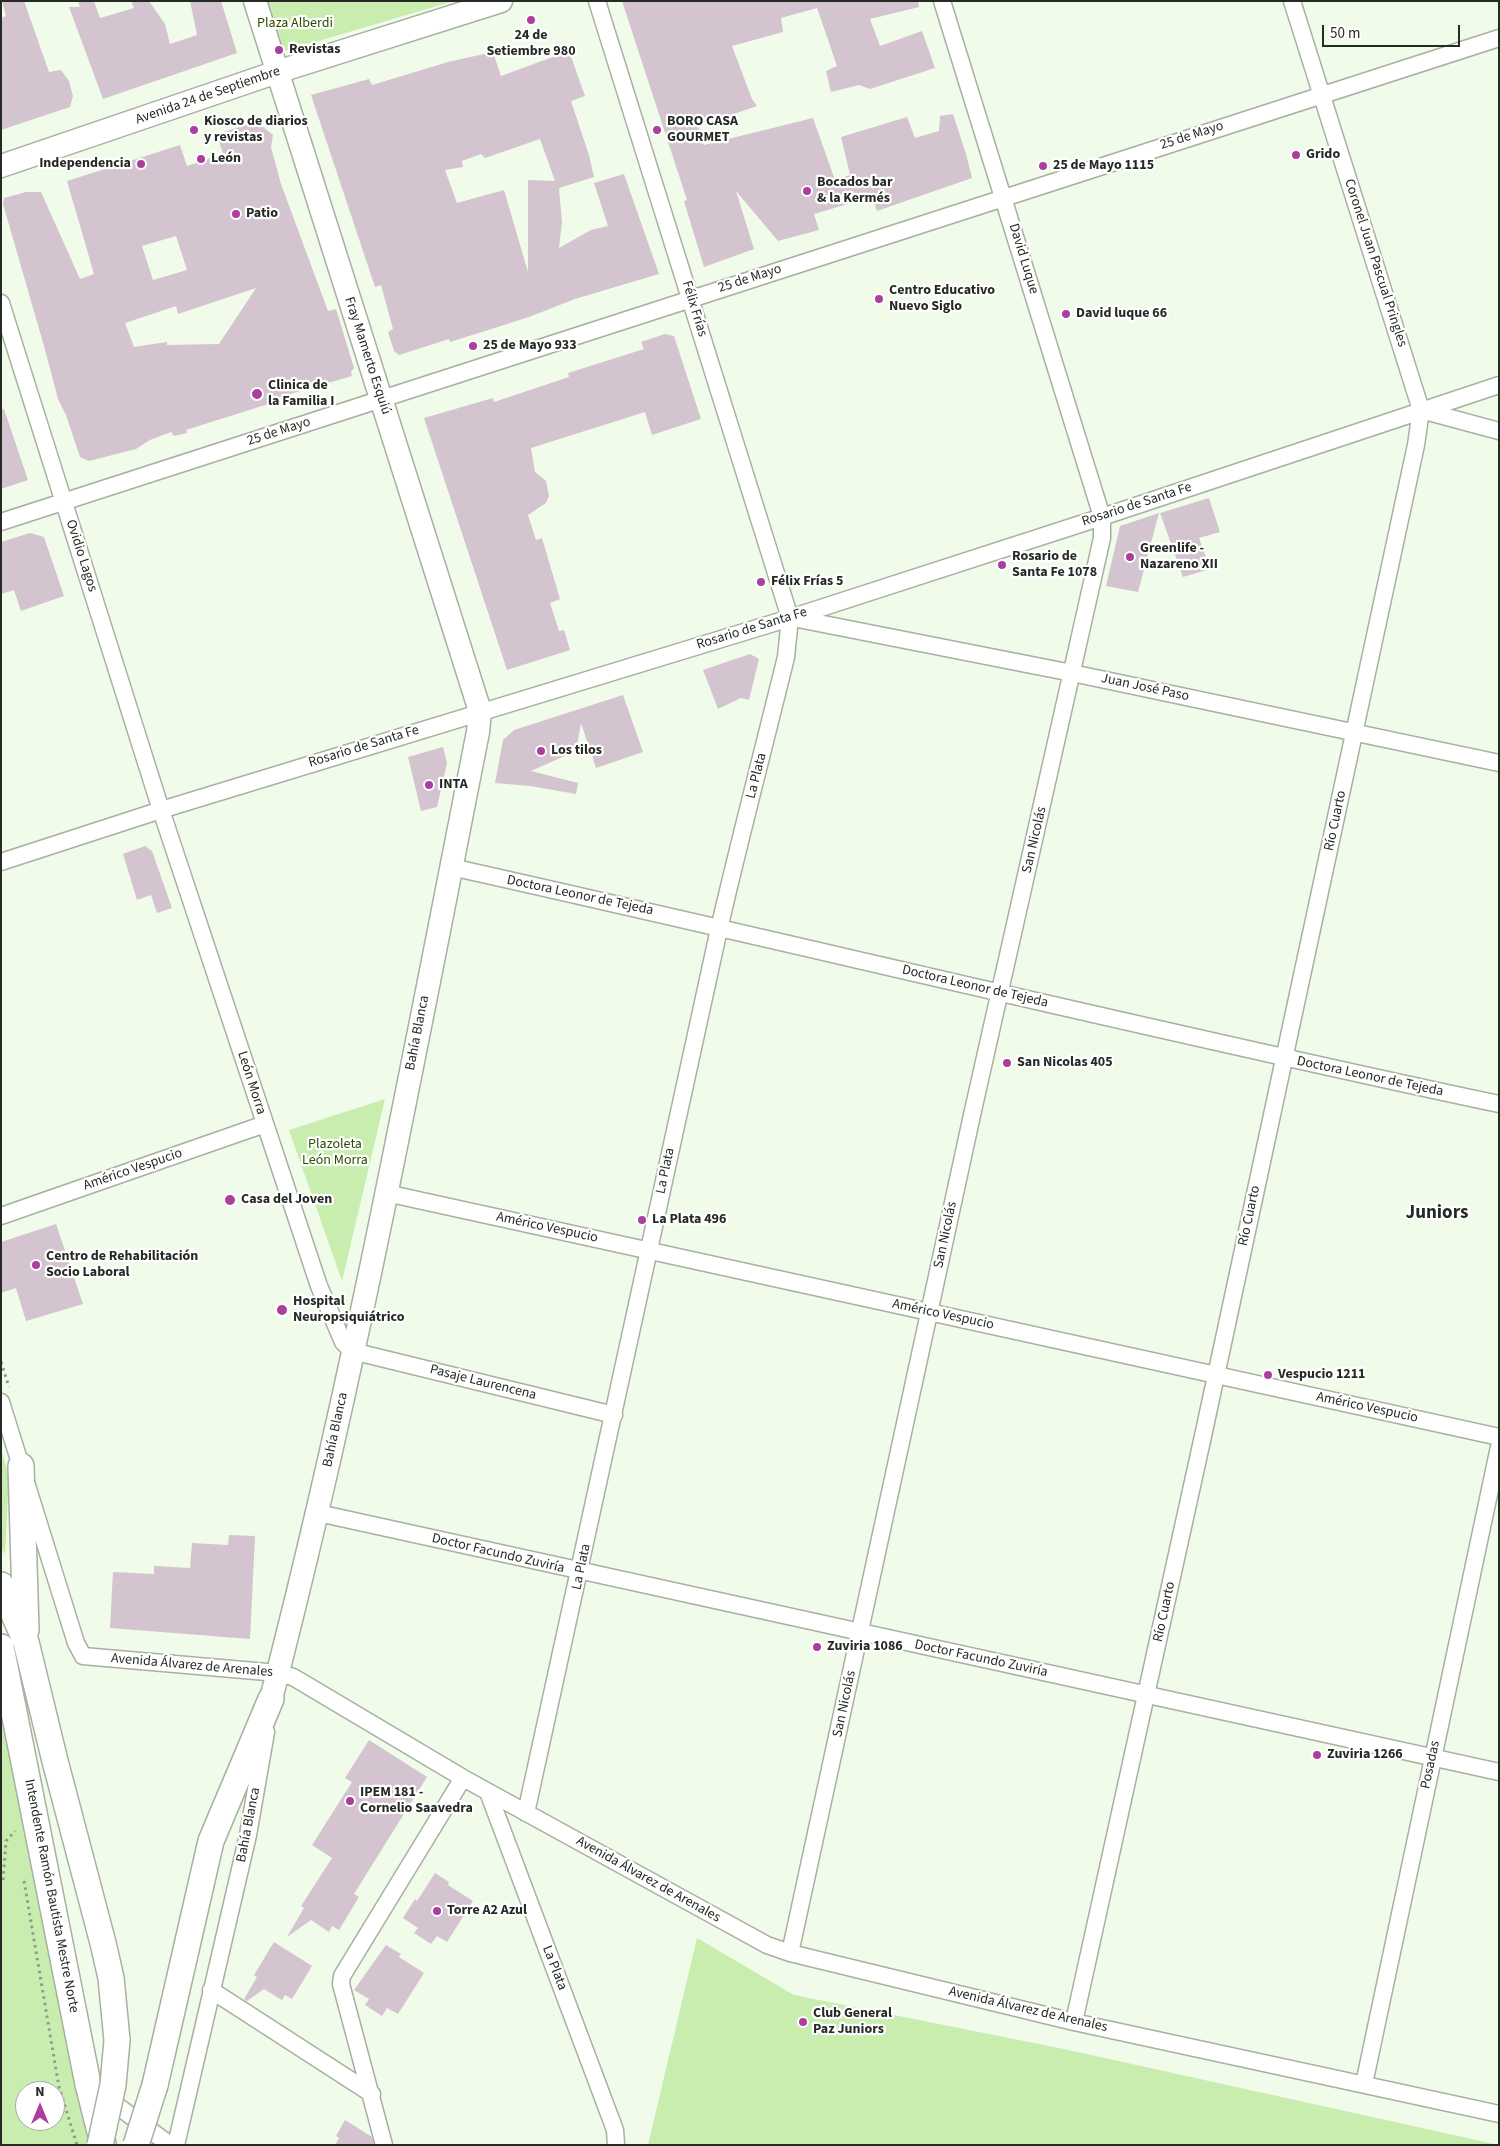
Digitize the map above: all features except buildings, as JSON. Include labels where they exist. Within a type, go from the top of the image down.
[{"type":"main road","points":[[21,1466],[26,1642]]},
{"type":"main road","points":[[1,1585],[26,1642],[109,1969],[115,2008],[116,2040],[113,2085],[101,2145]]},
{"type":"main road","name":"Intendente Ramón Bautista Mestre Norte","points":[[1,1647],[101,2145]]},
{"type":"main road","points":[[136,2145],[155,2085],[211,1841],[271,1699]]},
{"type":"street","name":"Fray Mamerto Esquiú","points":[[255,1],[480,711]]},
{"type":"street","name":"Avenida 24 de Septiembre","points":[[1,166],[277,72],[500,1]]},
{"type":"street","name":"Félix Frías","points":[[597,1],[790,618]]},
{"type":"street","name":"David Luque","points":[[942,1],[1102,517]]},
{"type":"street","name":"Coronel Juan Pascual Pringles","points":[[1292,1],[1421,410]]},
{"type":"street","name":"25 de Mayo","points":[[1,522],[1499,38]]},
{"type":"street","name":"Ovidio Lagos","points":[[1,303],[161,810]]},
{"type":"street","name":"Rosario de Santa Fe","points":[[1,862],[480,711],[790,618],[1499,385]]},
{"type":"street","points":[[1421,410],[1499,431]]},
{"type":"street","name":"Río Cuarto","points":[[1074,2022],[1147,1695],[1355,731],[1416,445],[1421,410]]},
{"type":"street","name":"San Nicolás","points":[[790,1953],[929,1312],[1102,538],[1102,517]]},
{"type":"street","name":"Juan José Paso","points":[[790,618],[1072,673],[1355,731],[1499,763]]},
{"type":"street","name":"La Plata","points":[[526,1814],[581,1572],[648,1250],[720,927],[786,657],[790,618]]},
{"type":"street","name":"Bahía Blanca","points":[[176,2145],[248,1835],[271,1699],[318,1513],[386,1192],[478,732],[480,711]]},
{"type":"street","name":"León Morra","points":[[161,810],[327,1307],[343,1342],[352,1351]]},
{"type":"street","name":"Doctora Leonor de Tejeda","points":[[451,868],[720,927],[1284,1059],[1499,1104]]},
{"type":"street","name":"Américo Vespucio","points":[[1,1216],[265,1124]]},
{"type":"street","name":"Américo Vespucio","points":[[386,1192],[1499,1437]]},
{"type":"street","name":"Pasaje Laurencena","points":[[352,1351],[614,1415]]},
{"type":"street","name":"Avenida Álvarez de Arenales","points":[[1,1402],[76,1643],[83,1656],[278,1673],[294,1677],[526,1814],[767,1945],[790,1953],[1074,2022],[1499,2114]]},
{"type":"street","name":"Posadas","points":[[1364,2084],[1499,1447]]},
{"type":"street","name":"Doctor Facundo Zuviría","points":[[318,1513],[1499,1772]]},
{"type":"street","points":[[384,2145],[372,2094],[341,1984],[342,1976],[463,1778]]},
{"type":"street","name":"La Plata","points":[[488,1792],[615,2130],[616,2145]]},
{"type":"street","points":[[211,1990],[372,2094]]},
{"type":"street","points":[[88,2084],[170,2145]]},
{"type":"path","points":[[13,1822],[16,1838]]},
{"type":"path","points":[[3,1880],[6,1842],[15,1831]]},
{"type":"path","points":[[23,1874],[59,2087],[77,2145]]},
{"type":"green space","name":"Plaza Alberdi","points":[[262,1],[454,1],[278,53]]},
{"type":"green space","name":"Plazoleta León Morra","points":[[385,1099],[342,1281],[289,1130]]},
{"type":"green space","points":[[1,1450],[9,1475],[5,1555],[1,1546]]},
{"type":"green space","points":[[1,1647],[103,2145],[1,2145]]},
{"type":"green space","name":"Club General Paz Juniors","points":[[697,1938],[794,1995],[1064,2049],[1499,2145],[648,2145]]},
{"type":"place","name":"24 de Setiembre 980","points":[[531,20]]},
{"type":"place","name":"Revistas","points":[[279,50]]},
{"type":"place","name":"Kiosco de diarios y revistas","points":[[194,130]]},
{"type":"place","name":"BORO CASA GOURMET","points":[[657,130]]},
{"type":"place","name":"Grido","points":[[1296,155]]},
{"type":"place","name":"León","points":[[201,159]]},
{"type":"place","name":"Independencia","points":[[141,164]]},
{"type":"place","name":"25 de Mayo 1115","points":[[1043,166]]},
{"type":"place","name":"Bocados bar & la Kermés","points":[[807,191]]},
{"type":"place","name":"Patio","points":[[236,214]]},
{"type":"place","name":"Centro Educativo Nuevo Siglo","points":[[879,299]]},
{"type":"place","name":"David luque 66","points":[[1066,314]]},
{"type":"place","name":"25 de Mayo 933","points":[[473,346]]},
{"type":"place","name":"Clinica de la Familia I","points":[[257,394]]},
{"type":"place","name":"Greenlife - Nazareno XII","points":[[1130,557]]},
{"type":"place","name":"Rosario de Santa Fe 1078","points":[[1002,565]]},
{"type":"place","name":"Félix Frías 5","points":[[761,582]]},
{"type":"place","name":"Los tilos","points":[[541,751]]},
{"type":"place","name":"INTA","points":[[429,785]]},
{"type":"place","name":"San Nicolas 405","points":[[1007,1063]]},
{"type":"place","name":"Casa del Joven","points":[[230,1200]]},
{"type":"place","name":"La Plata 496","points":[[642,1220]]},
{"type":"place","name":"Centro de Rehabilitación Socio Laboral","points":[[36,1265]]},
{"type":"place","name":"Hospital Neuropsiquiátrico","points":[[282,1310]]},
{"type":"place","name":"Vespucio 1211","points":[[1268,1375]]},
{"type":"place","name":"Zuviria 1086","points":[[817,1647]]},
{"type":"place","name":"Zuviria 1266","points":[[1317,1755]]},
{"type":"place","name":"IPEM 181 - Cornelio Saavedra","points":[[350,1801]]},
{"type":"place","name":"Torre A2 Azul","points":[[437,1911]]},
{"type":"place","name":"Club General Paz Juniors","points":[[803,2022]]},
{"type":"district","name":"Juniors","points":[[1437,1214]]}]
